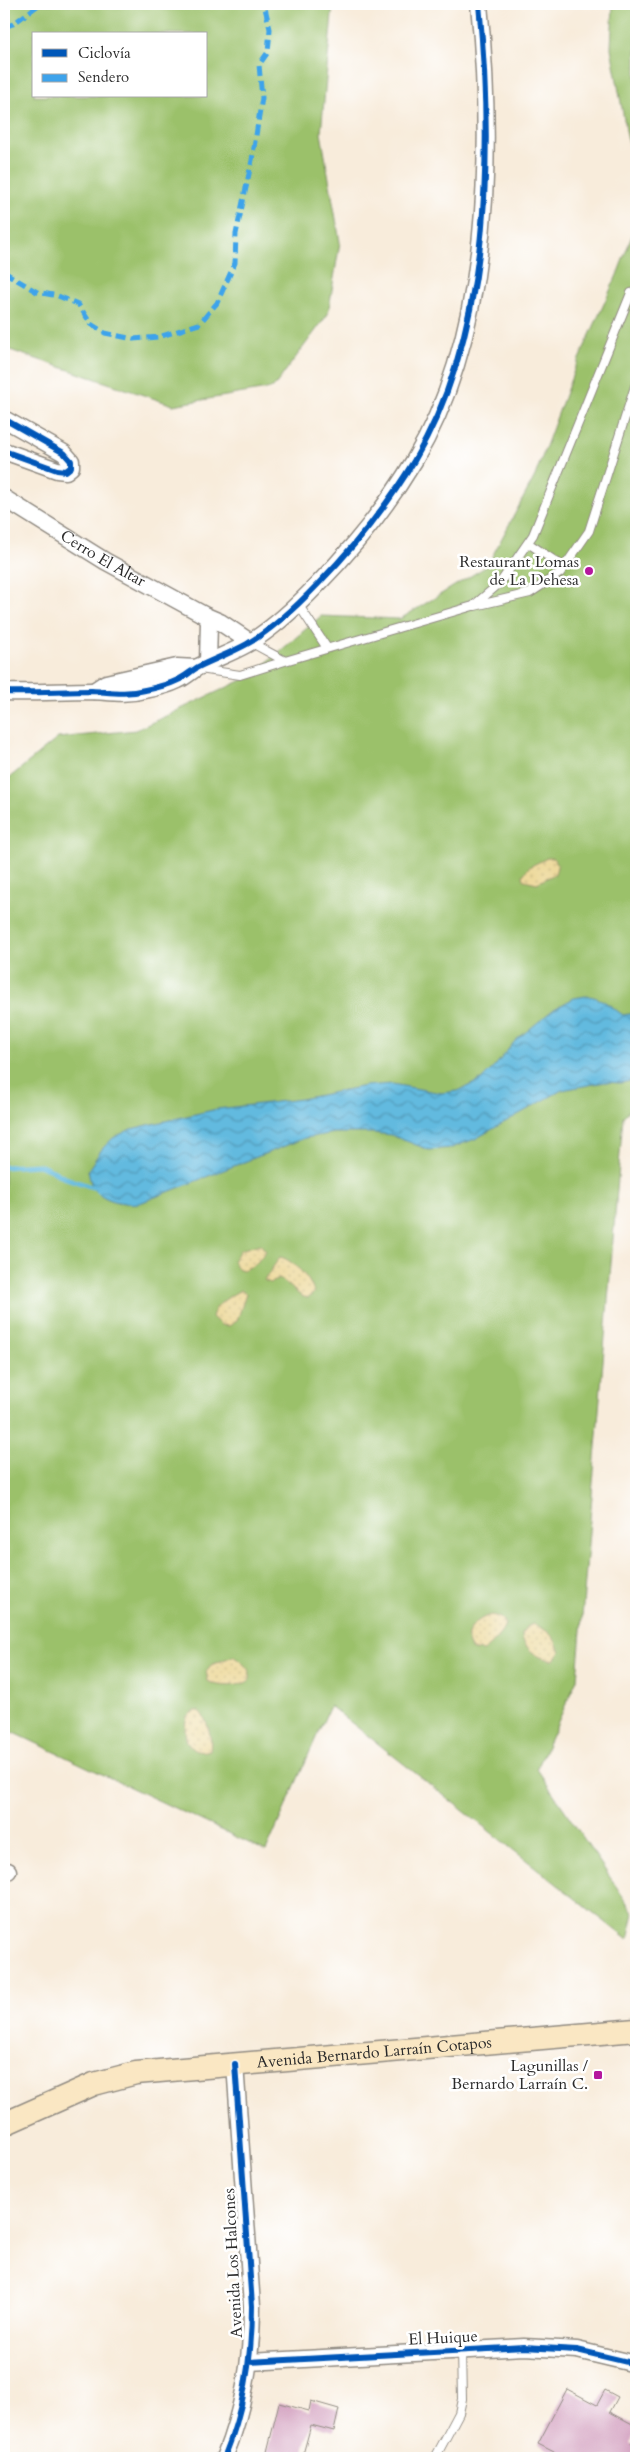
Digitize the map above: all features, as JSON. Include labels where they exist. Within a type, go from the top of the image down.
[{"type":"main road","name":"Avenida Bernardo Larraín Cotapos","points":[[4,2124],[112,2078],[161,2070],[636,2030]]},
{"type":"street","points":[[4,692],[94,691],[118,694],[145,690],[176,681],[250,642],[298,604],[346,555],[409,469],[435,418],[453,371],[475,277],[484,197],[486,100],[479,4]]},
{"type":"street","points":[[4,419],[64,454],[71,461],[71,467],[66,471],[57,470],[4,450]]},
{"type":"street","name":"Cerro El Altar","points":[[4,498],[105,561],[220,622],[250,642]]},
{"type":"street","points":[[202,666],[209,622],[206,616]]},
{"type":"street","name":"Avenida Los Halcones","points":[[224,2458],[240,2411],[249,2362],[252,2306],[235,2064]]},
{"type":"street","name":"El Huique","points":[[249,2362],[550,2347],[602,2355],[636,2364]]},
{"type":"lane","points":[[470,607],[500,583],[533,535],[631,293],[636,292]]},
{"type":"lane","points":[[202,666],[240,675],[470,607],[530,593],[560,573],[589,531],[636,383]]},
{"type":"lane","points":[[528,543],[564,567]]},
{"type":"lane","points":[[298,604],[327,648]]},
{"type":"lane","points":[[250,642],[285,661]]},
{"type":"lane","points":[[435,2458],[459,2414],[462,2399],[461,2350]]},
{"type":"green space","points":[[4,4],[333,4],[321,133],[340,242],[328,314],[273,388],[173,405],[4,348]]},
{"type":"green space","points":[[613,4],[636,4],[636,185],[611,48]]},
{"type":"green space","points":[[636,225],[636,1103],[623,1117],[577,1679],[537,1769],[634,1913],[628,1940],[330,1706],[266,1851],[4,1728],[4,866],[6,866],[4,856],[4,782],[58,738],[136,730],[251,676],[321,616],[400,619],[487,566],[535,476],[575,368],[617,275]]},
{"type":"sand","points":[[547,858],[553,858],[558,864],[555,874],[537,883],[524,880],[523,875],[529,867]]},
{"type":"sand","points":[[260,1244],[266,1251],[255,1265],[243,1270],[237,1268],[233,1261],[240,1250]]},
{"type":"sand","points":[[280,1257],[296,1266],[306,1276],[314,1293],[308,1298],[300,1295],[279,1279],[270,1283],[264,1280]]},
{"type":"sand","points":[[241,1290],[246,1294],[237,1321],[229,1326],[221,1325],[212,1317],[213,1313],[223,1301]]},
{"type":"sand","points":[[491,1615],[500,1617],[504,1621],[505,1626],[498,1637],[484,1651],[472,1650],[468,1638],[471,1628],[480,1620]]},
{"type":"sand","points":[[533,1624],[547,1631],[556,1642],[560,1652],[554,1660],[537,1655],[525,1644],[522,1633],[526,1627]]},
{"type":"sand","points":[[233,1656],[248,1669],[250,1680],[229,1686],[217,1685],[208,1681],[206,1671],[211,1665]]},
{"type":"sand","points":[[194,1711],[199,1711],[202,1714],[207,1724],[211,1740],[210,1750],[196,1751],[188,1743],[185,1730],[187,1716]]},
{"type":"water","points":[[586,996],[601,1000],[623,1015],[636,1013],[636,1080],[620,1083],[605,1082],[562,1090],[475,1139],[451,1148],[429,1150],[391,1135],[334,1133],[305,1138],[140,1203],[114,1201],[101,1195],[91,1184],[88,1170],[102,1149],[113,1138],[131,1129],[217,1109],[301,1099],[365,1086],[392,1084],[441,1093],[458,1091],[481,1080],[515,1041],[554,1009],[574,998]]},
{"type":"building","points":[[567,2389],[597,2405],[605,2390],[618,2397],[610,2412],[636,2426],[636,2434],[631,2443],[636,2446],[636,2458],[566,2458],[538,2444]]},
{"type":"building","points":[[311,2401],[339,2409],[334,2431],[311,2425],[302,2458],[266,2456],[279,2403],[309,2411]]},
{"type":"waterway","points":[[4,1167],[39,1165],[63,1177],[92,1187]]},
{"type":"marked path","points":[[4,27],[13,24],[40,4]]},
{"type":"marked path","points":[[4,272],[37,292],[58,296],[78,304],[91,324],[105,333],[133,339],[159,337],[199,324],[217,303],[235,263],[236,234],[252,160],[262,98],[259,65],[268,52],[270,29],[264,4]]},
{"type":"cycle path","points":[[4,692],[138,692],[181,679],[198,667],[247,644],[284,617],[344,556],[393,494],[414,461],[439,410],[459,356],[472,298],[481,239],[485,178],[486,118],[479,4]]},
{"type":"cycle path","points":[[4,419],[64,453],[71,461],[71,467],[66,471],[57,470],[4,451]]},
{"type":"cycle path","points":[[224,2458],[242,2402],[252,2325],[235,2064]]},
{"type":"cycle path","points":[[249,2362],[524,2347],[577,2350],[636,2364]]},
{"type":"place","name":"Restaurant Lomas de La Dehesa","points":[[589,571]]},
{"type":"place","name":"Lagunillas / Bernardo Larraín C.","points":[[598,2075]]}]
